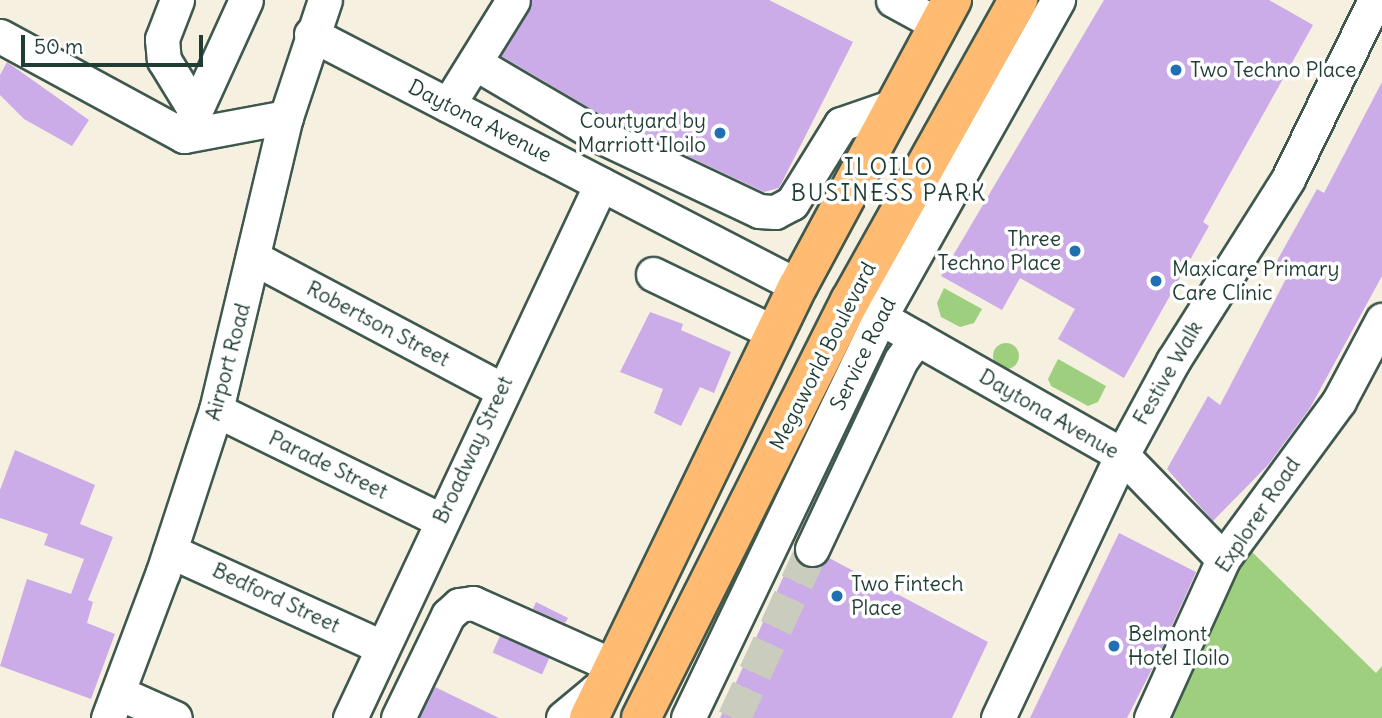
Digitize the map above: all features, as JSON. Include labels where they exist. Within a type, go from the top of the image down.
[{"type":"main road","name":"Megaworld Boulevard","points":[[641,718],[865,309],[1018,0]]},
{"type":"main road","points":[[589,718],[798,286],[945,12]]},
{"type":"street","points":[[177,0],[162,39],[164,60],[189,122]]},
{"type":"street","points":[[189,122],[246,0]]},
{"type":"street","name":"Airport Road","points":[[113,706],[170,551],[216,411],[286,117],[311,34],[325,0]]},
{"type":"street","points":[[449,105],[513,0]]},
{"type":"street","points":[[892,0],[945,12]]},
{"type":"street","name":"Service Road","points":[[688,718],[865,309],[1058,0]]},
{"type":"street","name":"Festive Walk","points":[[998,718],[1122,455],[1173,361],[1288,179],[1375,0]]},
{"type":"street","name":"Daytona Avenue","points":[[311,34],[798,286]]},
{"type":"street","points":[[0,36],[189,122],[286,117]]},
{"type":"street","points":[[475,63],[596,134],[759,212],[775,212],[792,204],[841,124],[896,105]]},
{"type":"street","name":"Broadway Street","points":[[350,718],[440,520],[601,184]]},
{"type":"street","name":"Robertson Street","points":[[254,258],[502,390]]},
{"type":"street","points":[[653,274],[775,333]]},
{"type":"street","name":"Daytona Avenue","points":[[865,309],[1122,455],[1223,559]]},
{"type":"street","name":"Explorer Road","points":[[1151,718],[1223,559],[1339,401],[1382,320]]},
{"type":"street","points":[[812,549],[901,360],[917,338]]},
{"type":"street","name":"Parade Street","points":[[216,411],[440,520]]},
{"type":"street","name":"Bedford Street","points":[[170,551],[382,647]]},
{"type":"street","points":[[398,718],[448,615],[459,606],[473,603],[609,675],[563,718]]},
{"type":"street","points":[[113,706],[175,718]]},
{"type":"green space","points":[[944,288],[982,309],[974,323],[960,327],[941,317],[937,303]]},
{"type":"green space","points":[[1006,343],[1016,346],[1019,356],[1016,366],[1006,369],[996,366],[993,356],[996,346]]},
{"type":"green space","points":[[1058,359],[1106,386],[1098,402],[1088,406],[1051,386],[1048,379]]},
{"type":"green space","points":[[1247,547],[1376,673],[1382,666],[1382,718],[1163,718]]},
{"type":"building","name":"Courtyard by Marriott Iloilo","points":[[532,0],[769,0],[853,42],[779,188],[764,192],[605,117],[501,56]]},
{"type":"building","points":[[1104,0],[1269,0],[1313,25],[1203,222],[1209,226],[1124,378],[1058,339],[1075,309],[1020,278],[1002,310],[941,276]]},
{"type":"building","points":[[7,62],[89,120],[72,146],[24,119],[0,95],[0,75]]},
{"type":"building","points":[[1382,82],[1382,276],[1310,408],[1268,465],[1213,521],[1167,469],[1208,396],[1220,405],[1288,275],[1273,268],[1317,189],[1324,193]]},
{"type":"building","points":[[650,312],[683,324],[681,330],[731,352],[714,393],[700,387],[681,426],[654,413],[663,389],[620,372]]},
{"type":"building","points":[[15,450],[95,485],[80,524],[113,537],[88,600],[93,602],[87,623],[115,634],[91,699],[0,666],[27,579],[71,594],[84,559],[44,545],[48,534],[0,518],[0,490]]},
{"type":"building","name":"Belmont Hotel Iloilo","points":[[1119,533],[1196,572],[1158,657],[1127,718],[1030,718]]},
{"type":"building","name":"Two Fintech Place","points":[[794,553],[803,566],[813,568],[829,558],[988,642],[952,718],[720,718]]},
{"type":"building","points":[[536,602],[568,618],[565,623],[533,609]]},
{"type":"building","points":[[500,636],[549,658],[542,674],[493,652]]},
{"type":"building","points":[[435,687],[499,718],[419,718]]},
{"type":"tunnel","points":[[734,718],[812,549]]},
{"type":"place","name":"Two Techno Place","points":[[1176,70]]},
{"type":"place","name":"Courtyard by Marriott Iloilo","points":[[720,133]]},
{"type":"place","name":"Three Techno Place","points":[[1075,251]]},
{"type":"place","name":"Maxicare Primary Care Clinic","points":[[1156,281]]},
{"type":"place","name":"Two Fintech Place","points":[[837,596]]},
{"type":"place","name":"Belmont Hotel Iloilo","points":[[1114,646]]},
{"type":"district","name":"ILOILO BUSINESS PARK","points":[[889,180]]}]
